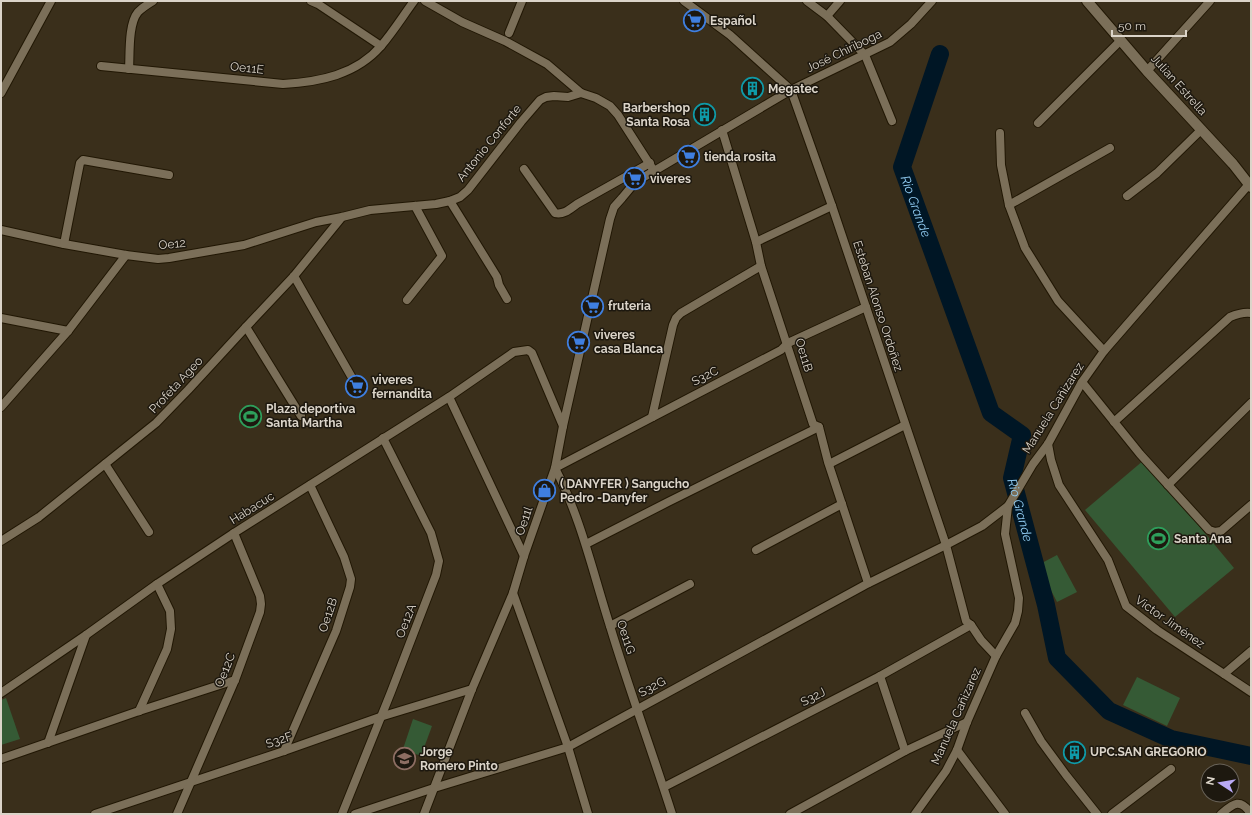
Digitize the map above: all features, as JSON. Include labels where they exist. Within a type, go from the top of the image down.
[{"type":"street","points":[[1,92],[51,1]]},
{"type":"street","points":[[129,69],[132,27],[134,20],[137,13],[153,1]]},
{"type":"street","points":[[311,1],[318,4],[380,46]]},
{"type":"street","name":"Oe11E","points":[[101,66],[283,84],[328,78],[349,70],[363,61],[380,46],[414,1]]},
{"type":"street","points":[[425,1],[462,22],[506,42],[547,64],[581,93],[596,98],[610,106],[618,115],[654,171]]},
{"type":"street","points":[[509,33],[522,1]]},
{"type":"street","name":"Esteban Alonso Ordoñez","points":[[684,1],[730,35],[791,90],[832,206],[946,545],[966,621],[996,656]]},
{"type":"street","points":[[808,1],[827,16],[865,55],[892,121]]},
{"type":"street","points":[[827,16],[840,1]]},
{"type":"street","name":"José Chiriboga","points":[[654,171],[791,90],[890,42],[911,24],[932,1]]},
{"type":"street","name":"Julian Estrella","points":[[1087,1],[1147,71],[1250,185]]},
{"type":"street","points":[[1147,71],[1210,1]]},
{"type":"street","points":[[1038,122],[1121,40]]},
{"type":"street","name":"Antonio Conforte","points":[[342,217],[370,210],[450,202],[460,197],[468,190],[540,100],[546,97],[568,97],[581,93]]},
{"type":"street","name":"Oe11B","points":[[722,130],[756,242],[761,266],[788,344],[813,424],[819,427],[829,464],[868,583]]},
{"type":"street","points":[[1127,196],[1156,173],[1201,130]]},
{"type":"street","points":[[1000,133],[1001,165],[1009,205],[1026,248],[1058,301],[1104,351]]},
{"type":"street","points":[[1009,205],[1110,148]]},
{"type":"street","points":[[64,244],[81,161],[83,160],[169,175]]},
{"type":"street","points":[[524,169],[555,213],[560,214],[568,211],[577,204],[650,163]]},
{"type":"street","name":"Oe11l","points":[[424,814],[472,688],[513,593],[524,556],[555,468],[563,426],[614,207],[632,186],[654,171]]},
{"type":"street","name":"Manuela Cañizarez","points":[[915,814],[946,771],[957,750],[967,722],[996,656],[1015,623],[1019,598],[1005,534],[1008,506],[1015,492],[1032,464],[1048,444],[1082,382],[1104,351],[1250,185]]},
{"type":"street","points":[[450,202],[497,277],[499,285],[507,299]]},
{"type":"street","points":[[407,300],[442,256],[415,206]]},
{"type":"street","points":[[756,242],[832,206]]},
{"type":"street","name":"Oe12","points":[[1,230],[64,244],[126,255],[163,259],[244,245],[308,224],[342,217]]},
{"type":"street","name":"Profeta Ageo","points":[[1,541],[39,516],[156,423],[294,276],[342,217]]},
{"type":"street","points":[[2,406],[68,331],[126,255]]},
{"type":"street","points":[[652,418],[671,332],[676,318],[681,313],[761,266]]},
{"type":"street","points":[[294,276],[355,383]]},
{"type":"street","name":"S32C","points":[[555,468],[781,350],[788,344],[866,307]]},
{"type":"street","points":[[1114,422],[1230,317],[1247,312],[1251,313]]},
{"type":"street","points":[[1,318],[68,331]]},
{"type":"street","points":[[246,327],[301,416]]},
{"type":"street","name":"Habacuc","points":[[1,693],[157,584],[234,533],[449,397],[514,352],[528,350],[532,353],[563,426]]},
{"type":"street","points":[[1082,382],[1168,485],[1200,522],[1209,530],[1215,532],[1221,531],[1251,505]]},
{"type":"street","points":[[449,397],[524,556]]},
{"type":"street","points":[[1168,485],[1251,403]]},
{"type":"street","points":[[829,464],[905,425]]},
{"type":"street","points":[[586,544],[819,427]]},
{"type":"street","name":"Oe12A","points":[[342,814],[436,575],[439,561],[431,533],[384,438]]},
{"type":"street","name":"Victor Jiménez","points":[[1048,444],[1051,460],[1059,485],[1108,560],[1126,606],[1157,630],[1251,692]]},
{"type":"street","points":[[105,464],[149,532]]},
{"type":"street","name":"Oe11G","points":[[555,468],[564,484],[586,544],[610,626],[672,814]]},
{"type":"street","name":"Oe12B","points":[[284,751],[334,637],[350,587],[351,579],[344,558],[310,485]]},
{"type":"street","points":[[756,550],[842,504]]},
{"type":"street","name":"S32G","points":[[355,814],[568,747],[868,583],[982,526],[1008,506]]},
{"type":"street","name":"Oe12C","points":[[177,814],[235,680],[257,622],[261,604],[260,596],[234,533]]},
{"type":"street","points":[[139,711],[167,649],[171,629],[170,611],[157,584]]},
{"type":"street","points":[[610,626],[690,584]]},
{"type":"street","points":[[513,593],[568,747],[588,814]]},
{"type":"street","name":"S32J","points":[[664,787],[880,676],[971,625]]},
{"type":"street","points":[[48,743],[86,635]]},
{"type":"street","points":[[1224,674],[1251,651]]},
{"type":"street","points":[[880,676],[904,751]]},
{"type":"street","points":[[1,759],[139,711],[235,680]]},
{"type":"street","name":"S32F","points":[[95,814],[284,751],[380,717],[472,688]]},
{"type":"street","points":[[1025,713],[1041,741],[1066,775],[1098,814]]},
{"type":"street","points":[[790,814],[904,751],[967,722]]},
{"type":"street","points":[[957,750],[1005,814]]},
{"type":"street","points":[[1112,814],[1171,769]]},
{"type":"street","points":[[1221,814],[1234,804],[1242,804],[1251,814]]},
{"type":"green space","name":"Santa Ana","points":[[1144,460],[1234,568],[1175,617],[1085,510]]},
{"type":"green space","points":[[1057,555],[1077,592],[1057,602],[1038,565]]},
{"type":"green space","points":[[1137,677],[1180,698],[1167,726],[1123,705]]},
{"type":"green space","points":[[6,698],[20,739],[1,745],[1,700]]},
{"type":"green space","points":[[413,719],[432,726],[421,756],[403,749]]},
{"type":"waterway","name":"Rio Grande","points":[[940,54],[902,167],[991,413],[1022,435],[1012,478],[1046,605],[1057,658],[1109,711],[1171,739],[1251,756]]},
{"type":"place","name":"Español","points":[[694,21]]},
{"type":"place","name":"Megatec","points":[[753,89]]},
{"type":"place","name":"Barbershop Santa Rosa","points":[[705,115]]},
{"type":"place","name":"tienda rosita","points":[[688,157]]},
{"type":"place","name":"viveres","points":[[635,179]]},
{"type":"place","name":"fruteria","points":[[593,306]]},
{"type":"place","name":"viveres casa Blanca","points":[[579,342]]},
{"type":"place","name":"viveres fernandita","points":[[357,387]]},
{"type":"place","name":"Plaza deportiva Santa Martha","points":[[251,416]]},
{"type":"place","name":"( DANYFER ) Sangucho Pedro -Danyfer","points":[[545,491]]},
{"type":"place","name":"Santa Ana","points":[[1159,539]]},
{"type":"place","name":"UPC.SAN GREGORIO","points":[[1075,752]]},
{"type":"place","name":"Jorge Romero Pinto","points":[[404,759]]}]
